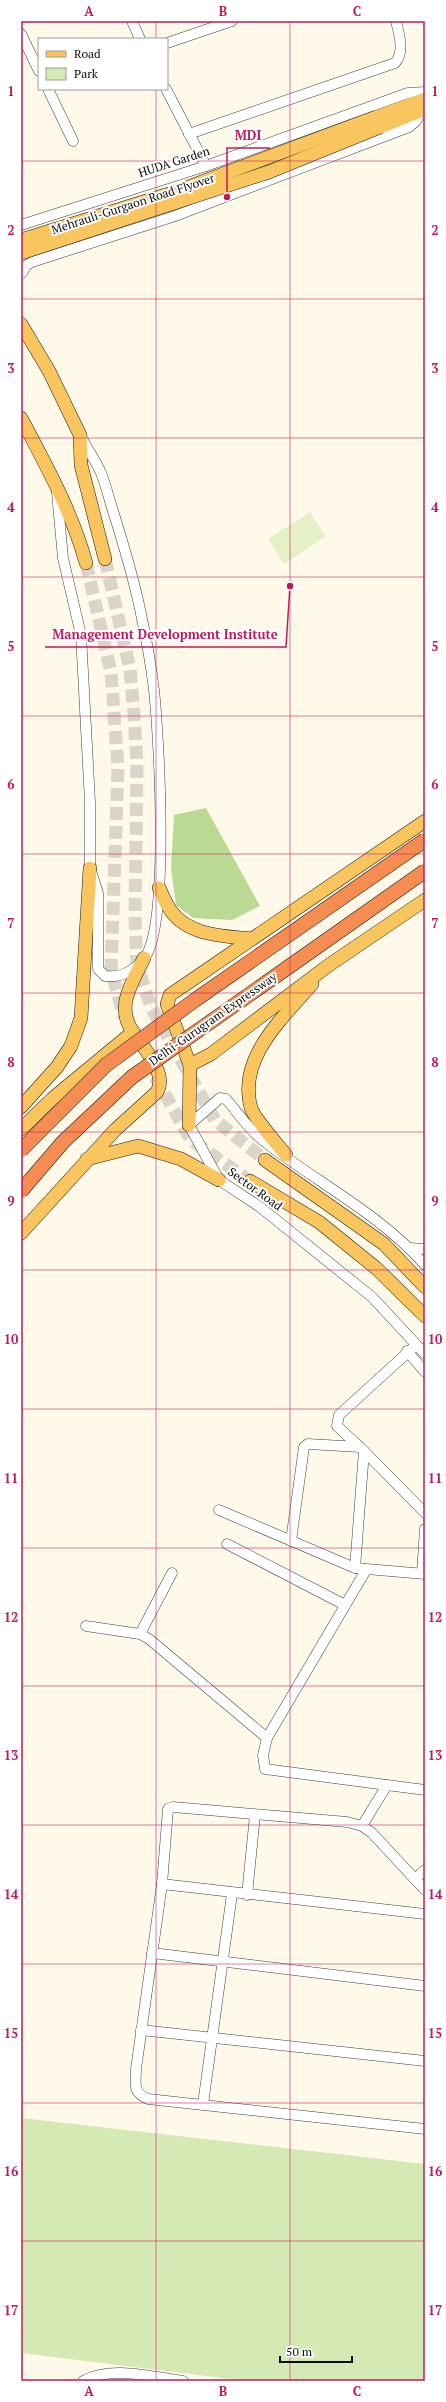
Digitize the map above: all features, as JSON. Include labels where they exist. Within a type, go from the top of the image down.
[{"type":"highway","name":"Delhi-Gurugram Expressway","points":[[21,1150],[106,1065],[195,1000],[425,840]]},
{"type":"highway","name":"Delhi-Gurugram Expressway","points":[[21,1190],[63,1142],[132,1077],[425,871]]},
{"type":"main road","name":"Mehrauli-Gurgaon Road Flyover","points":[[21,240],[172,193],[424,106]]},
{"type":"main road","name":"Mehrauli-Gurgaon Road Flyover","points":[[21,253],[269,172],[378,122]]},
{"type":"main road","points":[[21,324],[49,371],[80,435],[81,465],[105,559]]},
{"type":"main road","points":[[21,337],[49,371]]},
{"type":"main road","points":[[21,418],[57,485],[78,534],[86,564]]},
{"type":"main road","points":[[189,1125],[190,1065],[167,1004],[170,995],[425,821]]},
{"type":"main road","points":[[21,1107],[56,1067],[71,1046],[81,1018],[90,868]]},
{"type":"main road","points":[[159,888],[171,911],[180,920],[197,930],[252,939]]},
{"type":"main road","points":[[190,1065],[211,1054],[329,965],[425,900]]},
{"type":"main road","points":[[21,1233],[87,1159],[115,1130],[157,1092],[160,1084],[159,1074],[128,1024],[124,1010],[127,994],[144,958]]},
{"type":"main road","points":[[286,1155],[252,1109],[249,1087],[254,1063],[264,1040],[329,965]]},
{"type":"main road","points":[[21,1129],[52,1099],[133,1032]]},
{"type":"main road","points":[[87,1159],[138,1146],[181,1159],[219,1180]]},
{"type":"main road","points":[[265,1160],[384,1244],[425,1287]]},
{"type":"main road","points":[[250,1181],[319,1222],[376,1268],[425,1316]]},
{"type":"street","points":[[132,21],[140,38]]},
{"type":"street","points":[[168,43],[232,21]]},
{"type":"street","points":[[189,134],[395,63],[400,54],[401,44],[396,21]]},
{"type":"street","points":[[21,34],[38,68]]},
{"type":"street","points":[[49,90],[74,140]]},
{"type":"street","points":[[167,90],[206,166]]},
{"type":"street","name":"HUDA Garden","points":[[21,225],[206,166],[408,93],[425,92]]},
{"type":"street","points":[[21,274],[27,265],[175,216],[409,127],[416,121],[424,106]]},
{"type":"street","points":[[32,222],[46,258]]},
{"type":"street","points":[[57,485],[63,558],[81,636],[90,802],[90,868],[98,893],[98,969],[105,976],[117,978],[129,973],[144,958],[153,938],[159,888],[158,736],[154,689],[143,626],[123,543],[101,474],[80,435]]},
{"type":"street","points":[[189,1125],[220,1098],[224,1098],[264,1141],[343,1195],[410,1248],[425,1265]]},
{"type":"street","name":"Sector Road","points":[[189,1125],[219,1180],[260,1207],[372,1297],[425,1354]]},
{"type":"street","points":[[410,1248],[425,1249]]},
{"type":"street","points":[[416,1345],[407,1351],[339,1414],[337,1426],[362,1449],[425,1513]]},
{"type":"street","points":[[407,1351],[425,1372]]},
{"type":"street","points":[[291,1541],[304,1447],[308,1444],[362,1449]]},
{"type":"street","points":[[355,1568],[362,1449]]},
{"type":"street","points":[[219,1510],[355,1568],[366,1570],[424,1574],[425,1529]]},
{"type":"street","points":[[227,1544],[345,1605]]},
{"type":"street","points":[[366,1570],[267,1738],[263,1755],[265,1769],[425,1790]]},
{"type":"street","points":[[140,1634],[172,1573]]},
{"type":"street","points":[[86,1626],[140,1634],[158,1645],[267,1738]]},
{"type":"street","points":[[362,1826],[387,1784]]},
{"type":"street","points":[[425,1890],[372,1833],[362,1826],[347,1822],[173,1807],[168,1810],[162,1884],[136,2069],[136,2088],[139,2094],[148,2099],[425,2129]]},
{"type":"street","points":[[247,1895],[255,1815]]},
{"type":"street","points":[[415,1879],[425,1870]]},
{"type":"street","points":[[162,1884],[232,1894],[425,1914]]},
{"type":"street","points":[[203,2104],[232,1894]]},
{"type":"street","points":[[152,1953],[222,1963],[425,1986]]},
{"type":"street","points":[[141,2030],[212,2039],[425,2061]]},
{"type":"street","points":[[83,2381],[94,2375],[109,2373],[183,2381]]},
{"type":"green space","points":[[310,512],[326,536],[284,564],[268,539]]},
{"type":"green space","points":[[206,808],[260,906],[232,920],[193,918],[176,905],[171,868],[174,815]]},
{"type":"green space","points":[[21,2118],[425,2164],[425,2381],[247,2381],[21,2353]]},
{"type":"tunnel","points":[[105,559],[130,669],[134,714],[137,764],[135,919],[137,965],[151,1007],[215,1120],[265,1160]]},
{"type":"tunnel","points":[[86,563],[111,672],[118,768],[111,970],[124,1017]]},
{"type":"tunnel","points":[[155,1077],[191,1140],[250,1181]]},
{"type":"place","name":"MDI","points":[[227,197]]},
{"type":"place","name":"Management Development Institute","points":[[290,586]]}]
